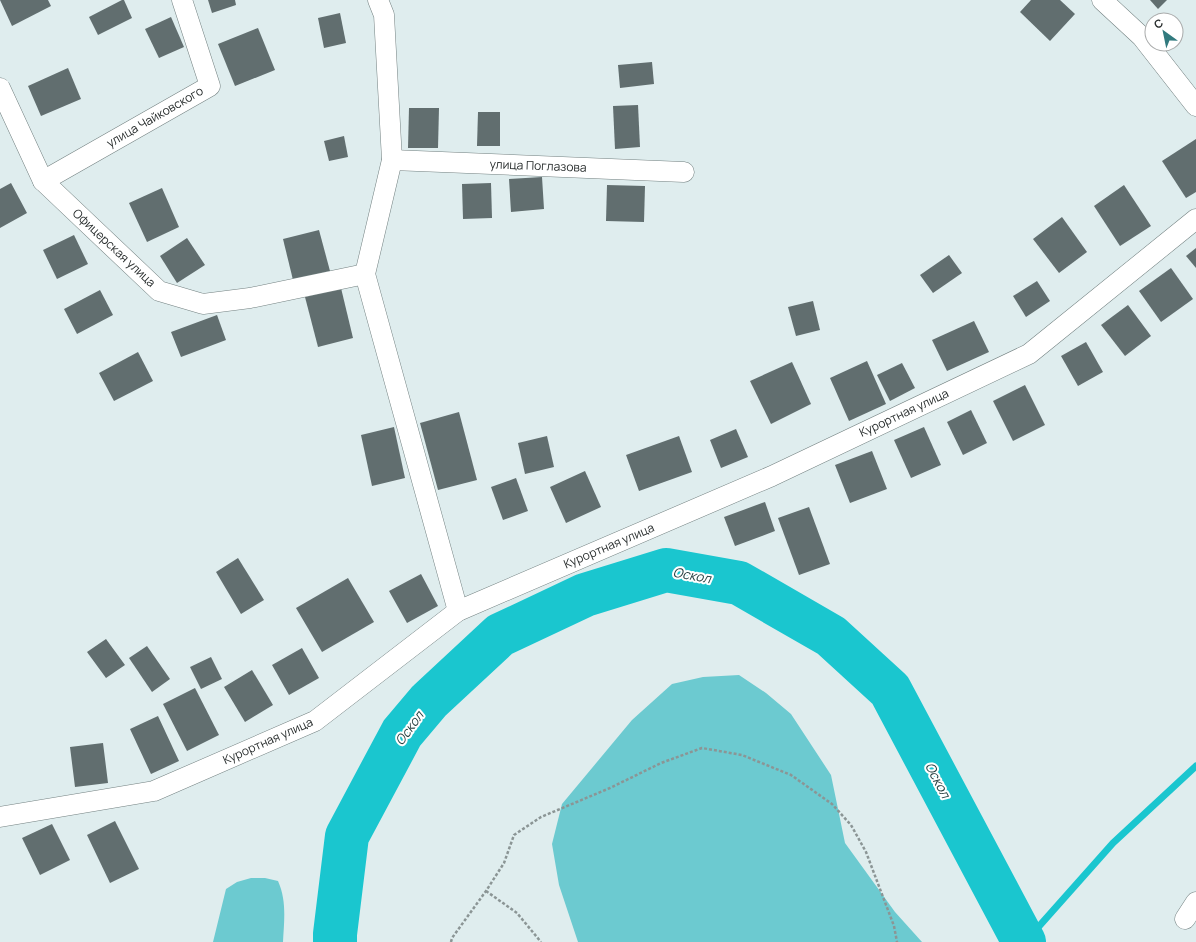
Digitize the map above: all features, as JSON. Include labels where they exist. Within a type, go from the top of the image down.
[{"type":"street","name":"улица Чайковского","points":[[43,181],[210,86],[182,0]]},
{"type":"street","points":[[378,0],[384,14],[392,160],[365,274],[458,611]]},
{"type":"street","points":[[1102,0],[1142,37],[1196,106]]},
{"type":"street","name":"Офицерская улица","points":[[0,88],[43,181],[159,292],[203,304],[250,298],[365,274]]},
{"type":"street","name":"улица Поглазова","points":[[392,160],[684,172]]},
{"type":"street","name":"Курортная улица","points":[[0,816],[154,791],[315,721],[458,611],[772,476],[1029,354],[1196,219]]},
{"type":"street","points":[[1185,919],[1196,902]]},
{"type":"path","points":[[451,942],[452,938],[504,863],[514,835],[541,817],[610,788],[661,763],[702,748],[742,755],[791,775],[832,804],[851,825],[866,852],[894,926],[897,942]]},
{"type":"path","points":[[486,891],[517,913],[542,942]]},
{"type":"shaded area","points":[[739,675],[766,693],[791,714],[831,775],[845,843],[895,912],[922,942],[578,942],[559,885],[552,844],[562,804],[632,720],[672,684],[703,677]]},
{"type":"shaded area","points":[[251,878],[265,878],[278,881],[284,904],[283,942],[213,942],[226,889],[237,882]]},
{"type":"building","points":[[0,0],[48,0],[51,6],[12,26]]},
{"type":"building","points":[[124,0],[132,18],[98,35],[89,17]]},
{"type":"building","points":[[208,0],[235,0],[236,5],[212,13]]},
{"type":"building","points":[[1031,0],[1060,0],[1075,14],[1050,41],[1020,12]]},
{"type":"building","points":[[1150,0],[1167,0],[1158,9]]},
{"type":"building","points":[[340,13],[346,43],[324,48],[318,18]]},
{"type":"building","points":[[171,17],[184,47],[159,58],[145,29]]},
{"type":"building","points":[[258,28],[275,70],[235,86],[218,44]]},
{"type":"building","points":[[652,62],[654,84],[620,88],[618,65]]},
{"type":"building","points":[[68,68],[81,99],[41,116],[28,86]]},
{"type":"building","points":[[638,105],[640,147],[615,149],[613,106]]},
{"type":"building","points":[[409,108],[439,108],[438,148],[408,148]]},
{"type":"building","points":[[478,112],[500,112],[500,146],[477,146]]},
{"type":"building","points":[[344,136],[348,157],[329,161],[324,141]]},
{"type":"building","points":[[1196,139],[1196,192],[1186,198],[1162,161]]},
{"type":"building","points":[[542,177],[544,209],[511,212],[509,179]]},
{"type":"building","points":[[11,183],[27,213],[0,228],[0,189]]},
{"type":"building","points":[[491,183],[492,218],[463,219],[462,184]]},
{"type":"building","points":[[607,185],[645,186],[644,222],[606,221]]},
{"type":"building","points":[[1124,185],[1151,226],[1120,246],[1094,206]]},
{"type":"building","points":[[162,188],[179,227],[147,242],[129,203]]},
{"type":"building","points":[[1062,217],[1087,252],[1059,273],[1033,239]]},
{"type":"building","points":[[319,230],[330,271],[293,280],[283,239]]},
{"type":"building","points":[[74,235],[88,264],[57,279],[43,250]]},
{"type":"building","points":[[187,238],[205,265],[177,283],[160,256]]},
{"type":"building","points":[[1196,248],[1196,268],[1186,256]]},
{"type":"building","points":[[949,255],[962,273],[933,293],[920,275]]},
{"type":"building","points":[[1171,268],[1193,299],[1161,322],[1139,291]]},
{"type":"building","points":[[1037,281],[1050,301],[1026,317],[1013,296]]},
{"type":"building","points":[[341,288],[353,338],[318,347],[305,297]]},
{"type":"building","points":[[100,290],[113,315],[77,334],[64,309]]},
{"type":"building","points":[[813,301],[820,330],[796,336],[788,307]]},
{"type":"building","points":[[1128,305],[1151,336],[1125,356],[1101,325]]},
{"type":"building","points":[[217,315],[226,340],[181,357],[171,332]]},
{"type":"building","points":[[974,321],[989,352],[947,371],[932,340]]},
{"type":"building","points":[[1086,342],[1103,372],[1078,386],[1061,356]]},
{"type":"building","points":[[138,352],[153,381],[114,401],[99,373]]},
{"type":"building","points":[[867,361],[886,404],[849,421],[830,378]]},
{"type":"building","points":[[792,362],[811,404],[771,424],[750,381]]},
{"type":"building","points":[[902,363],[915,388],[890,401],[877,375]]},
{"type":"building","points":[[1025,385],[1045,425],[1013,441],[993,401]]},
{"type":"building","points":[[971,410],[987,443],[963,455],[947,422]]},
{"type":"building","points":[[459,412],[477,480],[438,490],[420,423]]},
{"type":"building","points":[[394,427],[405,478],[372,486],[361,435]]},
{"type":"building","points":[[924,427],[941,465],[911,478],[894,440]]},
{"type":"building","points":[[736,429],[748,457],[721,468],[710,440]]},
{"type":"building","points":[[547,436],[554,467],[525,474],[518,443]]},
{"type":"building","points":[[679,436],[692,472],[639,491],[626,455]]},
{"type":"building","points":[[872,451],[887,489],[850,503],[835,465]]},
{"type":"building","points":[[585,471],[601,507],[566,523],[550,487]]},
{"type":"building","points":[[516,478],[528,511],[503,520],[491,487]]},
{"type":"building","points":[[765,502],[775,531],[735,546],[724,517]]},
{"type":"building","points":[[809,507],[830,564],[799,575],[778,518]]},
{"type":"building","points":[[238,558],[264,600],[241,614],[216,572]]},
{"type":"building","points":[[421,574],[438,606],[407,623],[389,591]]},
{"type":"building","points":[[348,578],[374,622],[322,652],[296,608]]},
{"type":"building","points":[[106,639],[125,665],[106,678],[87,652]]},
{"type":"building","points":[[147,646],[170,679],[152,692],[129,658]]},
{"type":"building","points":[[302,648],[319,678],[289,695],[272,665]]},
{"type":"building","points":[[211,657],[222,679],[201,689],[190,667]]},
{"type":"building","points":[[252,670],[273,705],[245,722],[224,687]]},
{"type":"building","points":[[195,688],[219,735],[187,751],[163,704]]},
{"type":"building","points":[[158,716],[179,761],[151,774],[130,729]]},
{"type":"building","points":[[103,743],[108,783],[75,787],[70,747]]},
{"type":"building","points":[[115,821],[139,869],[110,883],[87,835]]},
{"type":"building","points":[[52,824],[70,860],[40,875],[22,838]]},
{"type":"waterway","name":"Оскол","points":[[335,942],[347,836],[402,733],[429,701],[500,635],[585,595],[666,570],[739,583],[831,636],[890,690],[1024,942]]},
{"type":"waterway","points":[[1025,942],[1113,843],[1196,766]]}]
